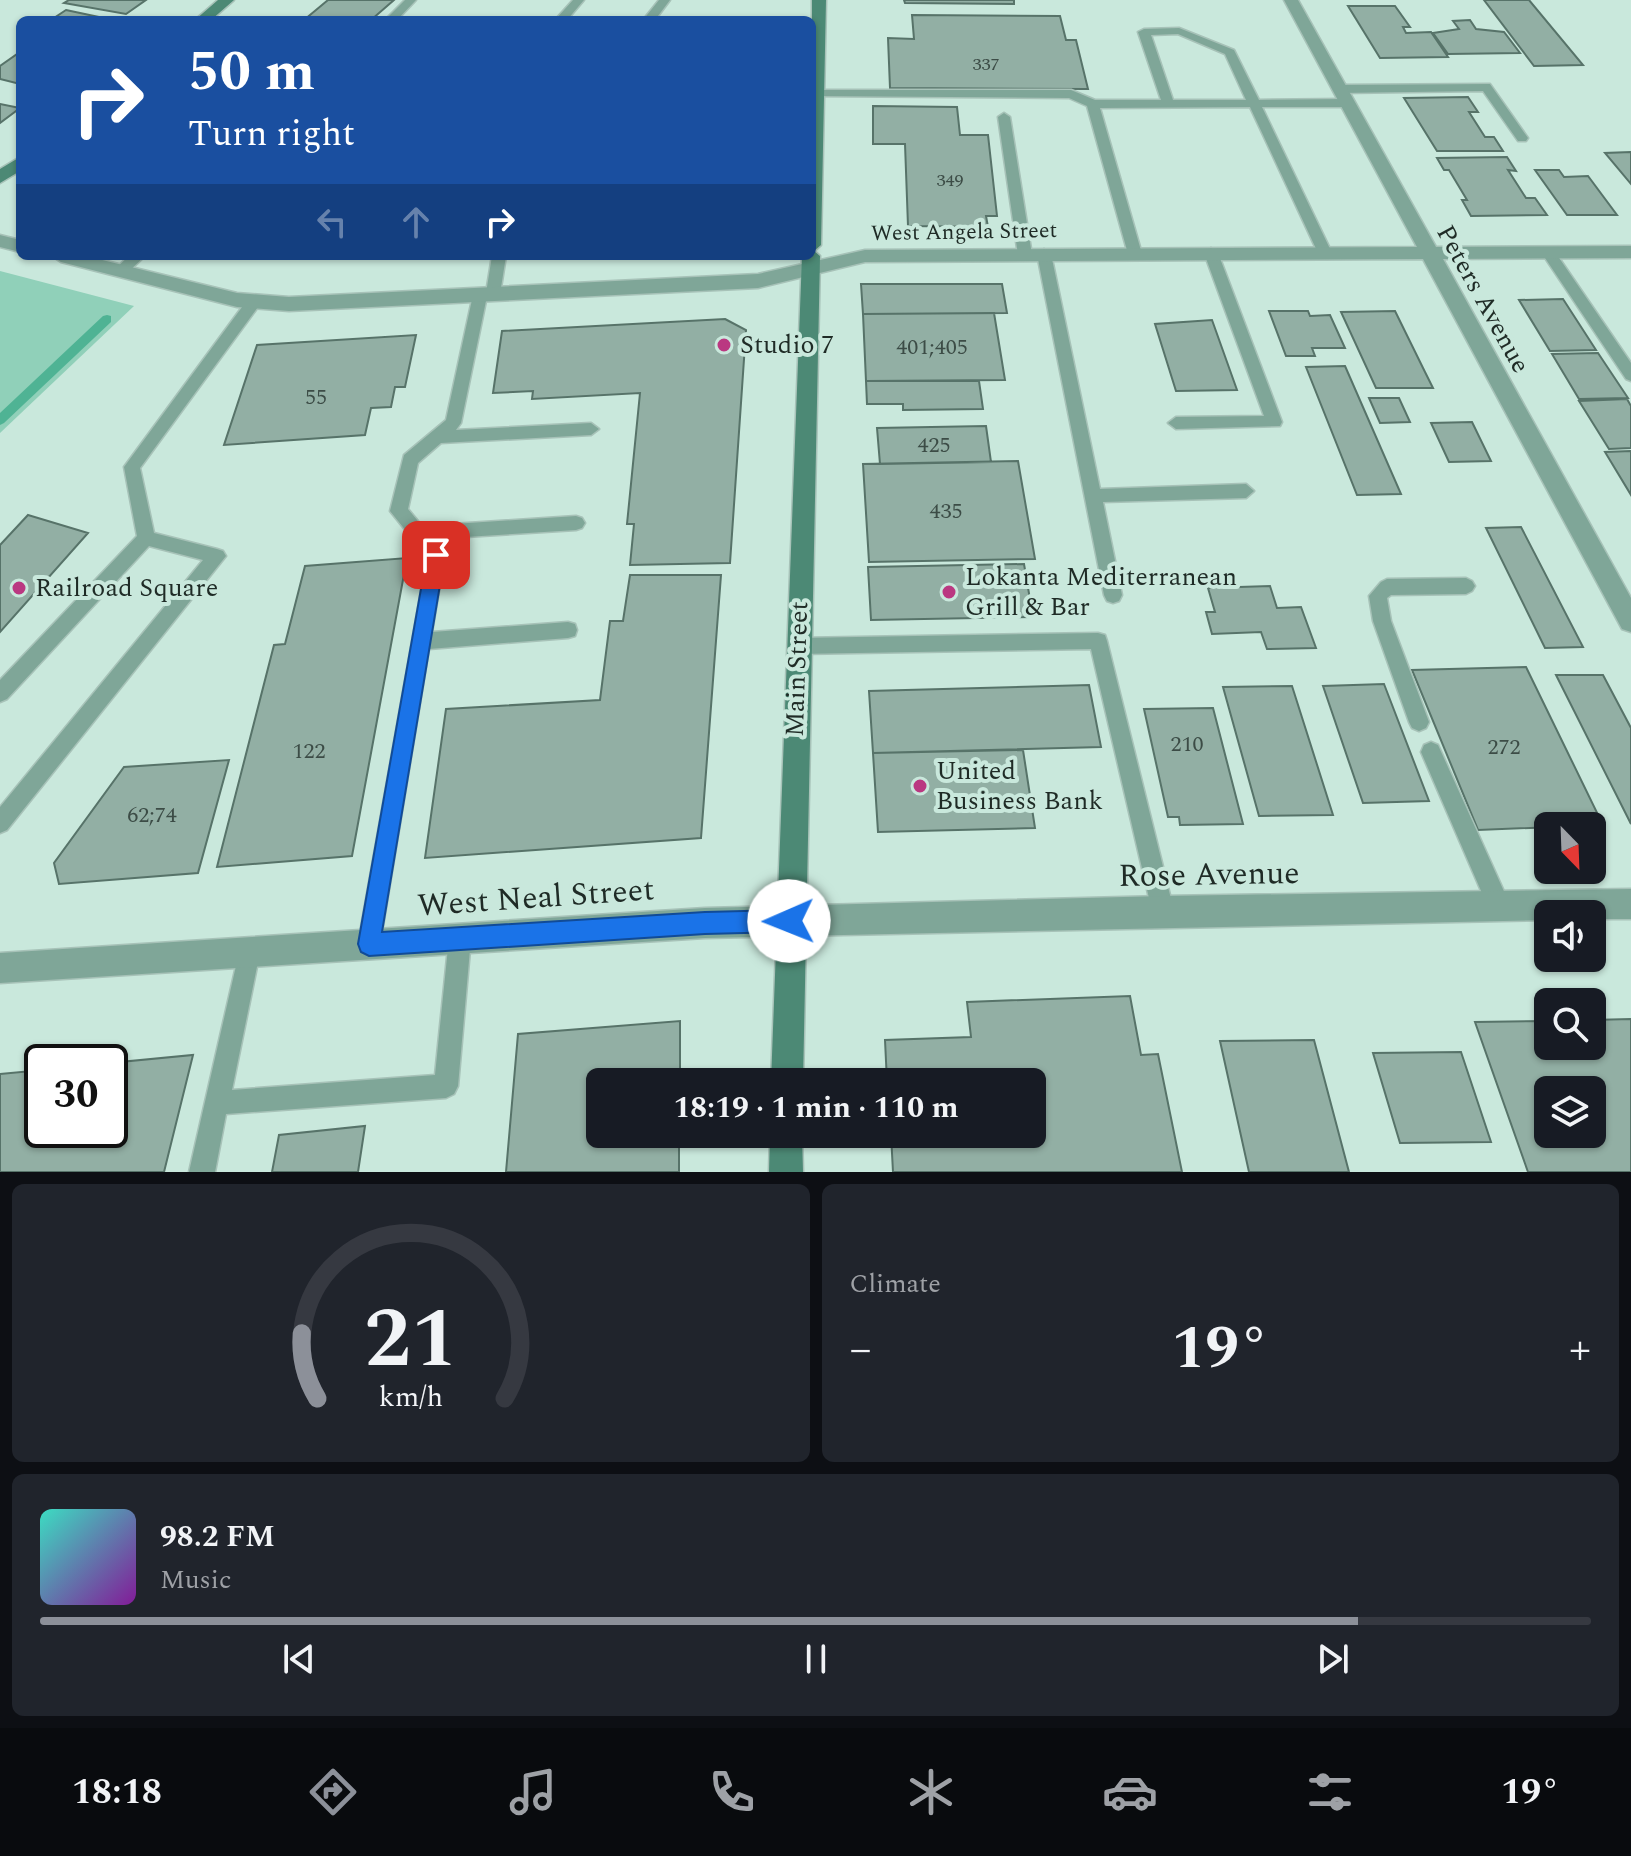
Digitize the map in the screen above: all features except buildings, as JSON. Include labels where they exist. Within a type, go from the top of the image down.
[{"type":"street","points":[[207,16],[227,0]]},
{"type":"street","points":[[816,124],[819,0]]},
{"type":"street","name":"Peters Avenue","points":[[1291,0],[1631,621]]},
{"type":"street","points":[[0,178],[16,165]]},
{"type":"street","name":"West Angela Street","points":[[77,260],[253,303],[289,304],[758,281],[811,262],[865,256],[1631,252]]},
{"type":"street","name":"Main Street","points":[[787,1068],[789,921],[811,262]]},
{"type":"street","name":"Rose Avenue","points":[[789,921],[1163,911],[1631,904]]},
{"type":"street","name":"West Neal Street","points":[[0,968],[705,923],[789,921]]},
{"type":"street","points":[[786,1148],[786,1172]]},
{"type":"lane","points":[[395,16],[411,0]]},
{"type":"lane","points":[[565,16],[579,0]]},
{"type":"lane","points":[[652,16],[665,0]]},
{"type":"lane","points":[[1168,103],[1144,32],[1179,31],[1230,52],[1325,253]]},
{"type":"lane","points":[[817,94],[1071,94],[1093,104],[1255,103],[1486,87],[1522,138]]},
{"type":"lane","points":[[1093,104],[1135,254]]},
{"type":"lane","points":[[1004,117],[1093,496],[1113,595]]},
{"type":"lane","points":[[1548,252],[1631,375]]},
{"type":"lane","points":[[1176,423],[1274,422],[1211,253]]},
{"type":"lane","points":[[121,271],[133,260]]},
{"type":"lane","points":[[369,944],[436,555],[399,511],[410,460],[453,423],[498,260]]},
{"type":"lane","points":[[146,538],[132,467],[253,303]]},
{"type":"lane","points":[[436,437],[591,429]]},
{"type":"lane","points":[[1093,496],[1246,491]]},
{"type":"lane","points":[[417,533],[576,523]]},
{"type":"lane","points":[[0,693],[146,538]]},
{"type":"lane","points":[[0,823],[217,556],[146,538]]},
{"type":"lane","points":[[1419,722],[1382,621],[1378,596],[1387,587],[1466,586]]},
{"type":"lane","points":[[422,641],[568,630]]},
{"type":"lane","points":[[798,646],[1098,641],[1163,911]]},
{"type":"lane","points":[[1431,752],[1499,906]]},
{"type":"lane","points":[[218,1103],[446,1086],[460,938]]},
{"type":"lane","points":[[202,1172],[249,952]]},
{"type":"green space","points":[[0,271],[134,306],[0,433]]},
{"type":"waterway","points":[[0,420],[107,319]]},
{"type":"place","name":"Studio 7","points":[[724,345]]},
{"type":"place","name":"Railroad Square","points":[[19,588]]},
{"type":"place","name":"Lokanta Mediterranean Grill & Bar","points":[[949,592]]},
{"type":"place","name":"United Business Bank","points":[[920,786]]},
{"type":"route","points":[[436,555],[369,944],[705,923],[789,921]]}]
